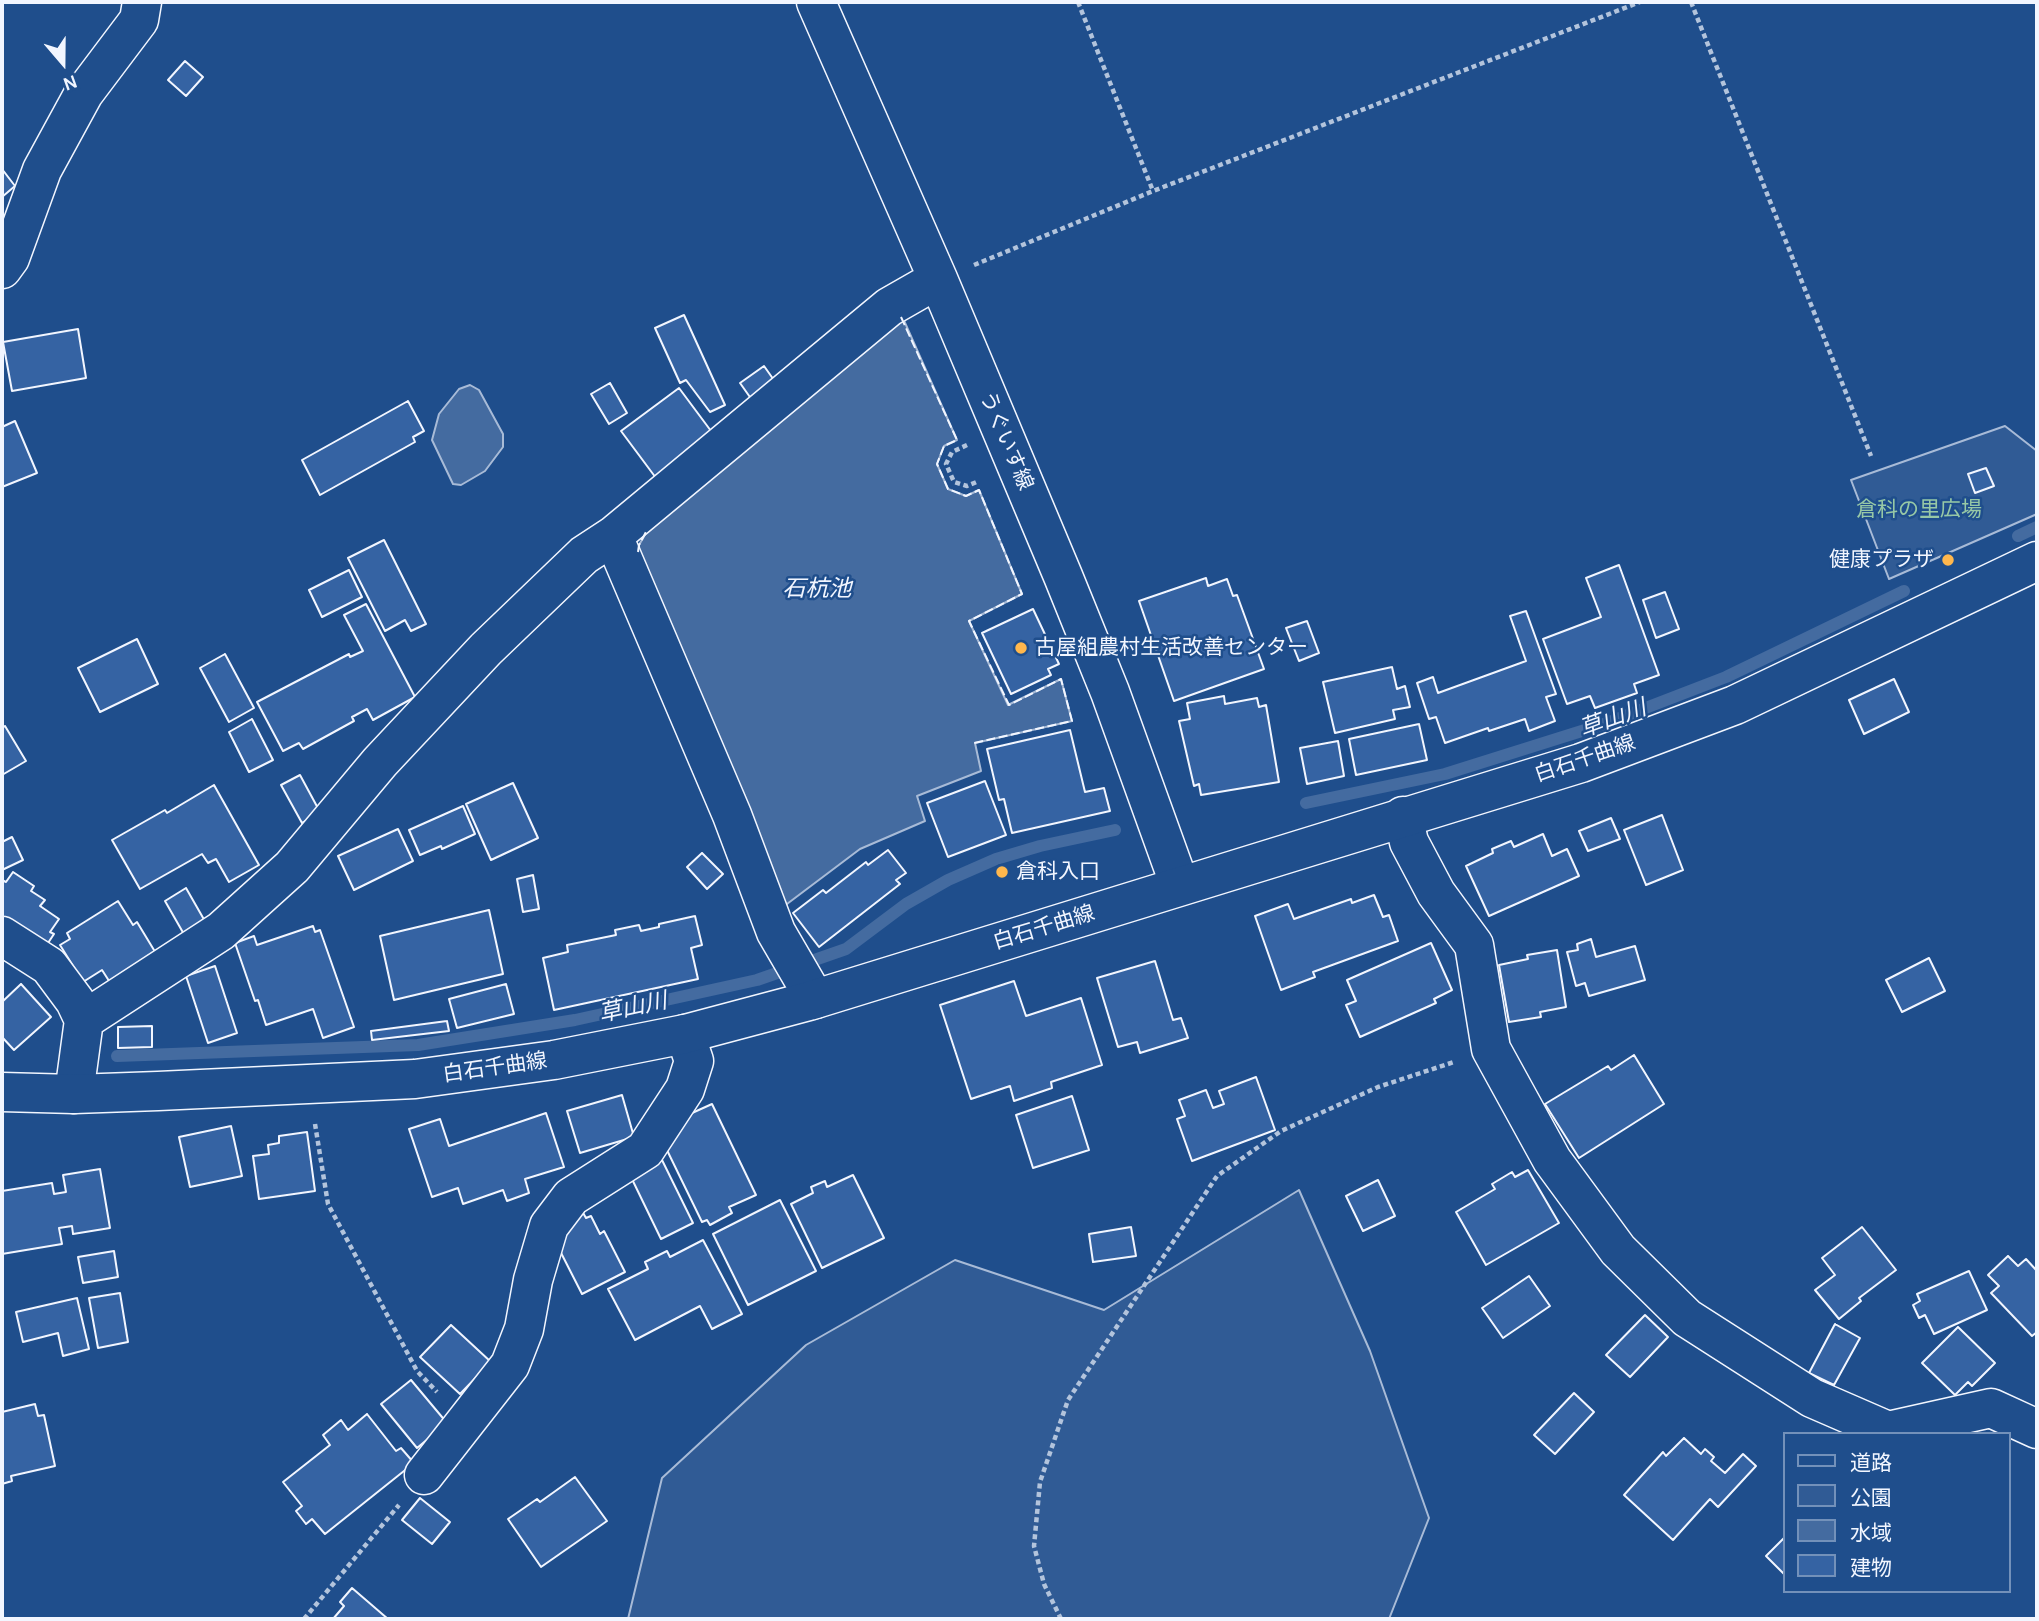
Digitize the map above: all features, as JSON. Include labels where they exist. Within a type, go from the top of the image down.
[{"type":"street","points":[[2,269],[9,258],[42,170],[84,93],[139,20],[142,2]]},
{"type":"street","name":"うぐいす線","points":[[816,2],[938,279],[1105,679],[1180,886]]},
{"type":"street","points":[[83,1020],[221,931],[292,867],[380,762],[486,649],[584,555],[613,536],[889,307],[938,279]]},
{"type":"street","points":[[613,536],[732,815],[776,932],[803,978]]},
{"type":"street","name":"白石千曲線","points":[[2,1092],[74,1094],[311,1085],[440,1076],[554,1060],[685,1034],[803,978],[1180,886],[1581,763],[1735,705],[2037,561]]},
{"type":"street","points":[[1403,816],[1409,842],[1436,893],[1474,945],[1491,1049],[1552,1160],[1618,1250],[1687,1318],[1812,1398],[1888,1431],[1991,1408],[2037,1429]]},
{"type":"street","points":[[2,936],[49,966],[75,1001],[83,1020],[74,1094]]},
{"type":"street","points":[[424,1475],[510,1365],[524,1329],[533,1280],[549,1226],[571,1197],[645,1150],[685,1089],[694,1061],[685,1034]]},
{"type":"path","points":[[1078,2],[1153,191]]},
{"type":"path","points":[[938,279],[1153,191],[1640,2]]},
{"type":"path","points":[[1691,2],[1871,456]]},
{"type":"path","points":[[978,441],[952,452],[947,464],[954,482],[967,486],[979,481]]},
{"type":"path","points":[[1061,1619],[1044,1584],[1034,1546],[1040,1482],[1068,1400],[1217,1176],[1281,1131],[1378,1087],[1491,1049]]},
{"type":"path","points":[[311,1085],[328,1204],[417,1371],[465,1422]]},
{"type":"path","points":[[304,1619],[424,1475]]},
{"type":"green space","name":"倉科の里広場","points":[[2005,426],[2037,451],[2037,514],[1889,579],[1851,480]]},
{"type":"green space","points":[[1299,1190],[1370,1351],[1429,1518],[1389,1619],[628,1619],[662,1478],[806,1345],[955,1260],[1104,1310]]},
{"type":"water","name":"石杭池","points":[[902,316],[957,440],[944,446],[937,464],[948,489],[966,496],[979,490],[1022,594],[969,621],[1008,705],[1061,679],[1072,721],[975,743],[981,771],[917,796],[925,821],[860,849],[779,910],[638,562],[639,545],[650,526]]},
{"type":"water","points":[[470,385],[479,390],[503,434],[503,447],[485,471],[461,485],[453,484],[432,440],[439,414],[459,389]]},
{"type":"building","points":[[185,61],[203,77],[186,96],[168,80]]},
{"type":"building","points":[[2,169],[15,186],[2,197]]},
{"type":"building","points":[[684,315],[725,405],[710,412],[686,380],[680,383],[655,328]]},
{"type":"building","points":[[78,329],[86,378],[12,391],[3,342]]},
{"type":"building","points":[[764,366],[776,383],[752,400],[740,383]]},
{"type":"building","points":[[610,383],[627,413],[609,424],[591,394]]},
{"type":"building","points":[[679,388],[714,435],[656,478],[621,431]]},
{"type":"building","points":[[408,401],[424,431],[413,437],[415,442],[320,495],[302,460]]},
{"type":"building","points":[[15,421],[37,473],[2,487],[2,427]]},
{"type":"building","points":[[1986,468],[1994,486],[1975,493],[1968,474]]},
{"type":"building","points":[[384,540],[426,624],[411,631],[405,620],[385,631],[348,558]]},
{"type":"building","points":[[1619,565],[1659,675],[1634,684],[1637,693],[1595,708],[1590,696],[1567,704],[1543,639],[1601,617],[1586,578]]},
{"type":"building","points":[[349,570],[362,597],[322,617],[309,590]]},
{"type":"building","points":[[1206,578],[1208,586],[1227,579],[1233,596],[1237,595],[1264,669],[1174,701],[1139,601]]},
{"type":"building","points":[[1665,592],[1679,629],[1656,638],[1643,600]]},
{"type":"building","points":[[366,604],[415,697],[373,720],[367,709],[352,717],[354,721],[303,749],[299,743],[283,751],[257,702],[349,654],[350,657],[363,651],[344,615]]},
{"type":"building","name":"古屋組農村生活改善センター","points":[[1033,609],[1059,664],[1048,669],[1051,675],[1011,694],[982,633]]},
{"type":"building","points":[[1526,611],[1556,694],[1546,697],[1555,721],[1529,731],[1525,719],[1445,743],[1436,717],[1429,719],[1417,683],[1433,677],[1438,693],[1526,661],[1510,616]]},
{"type":"building","points":[[1307,621],[1319,653],[1299,661],[1286,628]]},
{"type":"building","points":[[137,639],[158,684],[100,712],[78,668]]},
{"type":"building","points":[[225,654],[254,708],[229,722],[200,668]]},
{"type":"building","points":[[1392,667],[1397,689],[1405,686],[1410,707],[1393,710],[1395,719],[1335,733],[1323,682]]},
{"type":"building","points":[[1894,679],[1909,712],[1864,734],[1849,700]]},
{"type":"building","points":[[1224,696],[1225,704],[1257,698],[1259,707],[1266,705],[1279,782],[1201,795],[1199,784],[1194,786],[1179,721],[1190,719],[1187,703]]},
{"type":"building","points":[[252,719],[273,760],[249,772],[229,732]]},
{"type":"building","points":[[1419,724],[1427,760],[1356,775],[1349,739]]},
{"type":"building","points":[[5,726],[26,761],[2,775],[2,728]]},
{"type":"building","points":[[1070,730],[1085,792],[1104,788],[1110,811],[1012,833],[1004,799],[999,800],[987,749]]},
{"type":"building","points":[[1338,741],[1344,776],[1307,784],[1300,748]]},
{"type":"building","points":[[300,775],[320,812],[302,823],[281,785]]},
{"type":"building","points":[[985,781],[1006,835],[948,857],[927,803]]},
{"type":"building","points":[[513,783],[538,838],[491,860],[466,804]]},
{"type":"building","points":[[214,785],[259,865],[229,882],[216,859],[208,863],[202,854],[140,889],[112,840],[165,810],[167,813]]},
{"type":"building","points":[[463,806],[475,834],[442,849],[441,846],[420,855],[409,830]]},
{"type":"building","points":[[1662,815],[1683,870],[1646,885],[1624,830]]},
{"type":"building","points":[[1611,818],[1620,839],[1588,851],[1579,831]]},
{"type":"building","points":[[398,829],[413,861],[354,890],[338,856]]},
{"type":"building","points":[[1543,834],[1552,856],[1567,849],[1579,876],[1489,916],[1466,866],[1493,853],[1492,849],[1511,841],[1514,847]]},
{"type":"building","points":[[12,837],[23,860],[2,870],[2,842]]},
{"type":"building","points":[[888,850],[906,873],[896,880],[900,884],[819,947],[793,913],[823,890],[826,893],[866,862],[868,865]]},
{"type":"building","points":[[702,853],[723,874],[707,889],[687,867]]},
{"type":"building","points":[[13,872],[34,886],[31,891],[45,900],[40,906],[59,919],[50,932],[54,934],[44,949],[2,921],[2,880],[6,882]]},
{"type":"building","points":[[533,875],[539,909],[523,912],[517,879]]},
{"type":"building","points":[[186,888],[206,923],[185,936],[165,901]]},
{"type":"building","points":[[1374,895],[1383,917],[1389,915],[1398,941],[1313,972],[1315,977],[1281,990],[1255,916],[1288,904],[1294,919],[1351,899],[1352,903]]},
{"type":"building","points":[[118,901],[133,925],[137,922],[157,955],[111,984],[102,970],[83,982],[60,945],[70,939],[67,933]]},
{"type":"building","points":[[489,910],[503,974],[394,1000],[380,936]]},
{"type":"building","points":[[695,916],[702,945],[691,948],[698,979],[554,1010],[543,958],[568,952],[567,945],[616,935],[615,930],[639,925],[641,931]]},
{"type":"building","points":[[313,926],[315,932],[320,930],[354,1027],[323,1038],[313,1009],[266,1025],[235,943],[254,936],[257,945]]},
{"type":"building","points":[[1591,939],[1596,957],[1635,946],[1645,980],[1589,996],[1585,983],[1576,986],[1567,952],[1578,950],[1577,944]]},
{"type":"building","points":[[1431,943],[1452,990],[1434,999],[1436,1003],[1360,1037],[1346,1005],[1356,1001],[1347,980]]},
{"type":"building","points":[[1557,950],[1566,1007],[1540,1012],[1541,1017],[1509,1022],[1499,965],[1528,959],[1527,955]]},
{"type":"building","points":[[1929,958],[1945,991],[1902,1012],[1886,980]]},
{"type":"building","points":[[1155,961],[1173,1020],[1181,1018],[1188,1038],[1140,1053],[1137,1042],[1118,1047],[1097,978]]},
{"type":"building","points":[[215,966],[237,1033],[208,1043],[186,976]]},
{"type":"building","points":[[1014,981],[1026,1016],[1081,998],[1102,1065],[1051,1082],[1052,1088],[1014,1101],[1010,1086],[971,1099],[940,1005]]},
{"type":"building","points":[[21,984],[51,1017],[14,1050],[2,1037],[2,1002]]},
{"type":"building","points":[[506,984],[514,1014],[457,1028],[449,999]]},
{"type":"building","points":[[447,1021],[449,1031],[372,1040],[371,1031]]},
{"type":"building","points":[[152,1026],[152,1047],[118,1048],[118,1027]]},
{"type":"building","points":[[1634,1055],[1664,1104],[1579,1158],[1545,1104],[1608,1066],[1611,1070]]},
{"type":"building","points":[[1256,1077],[1275,1130],[1192,1161],[1177,1119],[1185,1116],[1179,1100],[1206,1090],[1213,1108],[1224,1104],[1219,1091]]},
{"type":"building","points":[[622,1095],[634,1137],[580,1153],[567,1111]]},
{"type":"building","points":[[1072,1096],[1089,1150],[1033,1168],[1016,1115]]},
{"type":"building","points":[[712,1104],[756,1195],[729,1207],[732,1213],[710,1225],[707,1220],[702,1222],[664,1144],[681,1118]]},
{"type":"building","points":[[546,1113],[564,1167],[525,1179],[529,1193],[507,1201],[503,1190],[463,1204],[458,1188],[432,1197],[409,1129],[440,1119],[449,1146]]},
{"type":"building","points":[[231,1126],[242,1176],[190,1187],[179,1137]]},
{"type":"building","points":[[307,1132],[315,1191],[259,1199],[253,1156],[269,1154],[268,1145],[279,1143],[279,1136]]},
{"type":"building","points":[[662,1160],[693,1223],[661,1239],[630,1175]]},
{"type":"building","points":[[100,1169],[110,1228],[73,1234],[72,1226],[59,1228],[62,1244],[2,1254],[2,1191],[52,1183],[54,1194],[66,1192],[63,1175]]},
{"type":"building","points":[[1528,1170],[1559,1223],[1486,1265],[1456,1212],[1495,1189],[1492,1184],[1512,1172],[1515,1177]]},
{"type":"building","points":[[853,1175],[884,1238],[822,1268],[791,1204],[813,1193],[811,1187],[825,1181],[827,1187]]},
{"type":"building","points":[[1378,1180],[1395,1216],[1363,1231],[1346,1196]]},
{"type":"building","points":[[780,1200],[816,1271],[748,1305],[713,1234]]},
{"type":"building","points":[[582,1211],[586,1218],[591,1216],[600,1234],[604,1231],[625,1272],[582,1294],[557,1245]]},
{"type":"building","points":[[1131,1227],[1136,1256],[1093,1262],[1089,1234]]},
{"type":"building","points":[[1862,1227],[1896,1270],[1859,1298],[1861,1301],[1839,1319],[1815,1290],[1835,1275],[1822,1258]]},
{"type":"building","points":[[703,1240],[742,1314],[712,1329],[700,1306],[635,1340],[608,1289],[648,1269],[645,1262],[667,1251],[670,1257]]},
{"type":"building","points":[[114,1251],[118,1277],[83,1283],[78,1257]]},
{"type":"building","points":[[2008,1256],[2018,1266],[2026,1259],[2037,1271],[2037,1332],[2032,1336],[1991,1293],[1999,1286],[1988,1275]]},
{"type":"building","points":[[1969,1271],[1987,1310],[1934,1334],[1925,1315],[1919,1318],[1913,1305],[1920,1301],[1917,1294]]},
{"type":"building","points":[[1529,1276],[1550,1306],[1503,1338],[1482,1308]]},
{"type":"building","points":[[120,1293],[128,1342],[98,1348],[89,1298]]},
{"type":"building","points":[[77,1298],[89,1349],[63,1356],[58,1333],[23,1342],[16,1312]]},
{"type":"building","points":[[1645,1315],[1668,1337],[1630,1377],[1606,1355]]},
{"type":"building","points":[[1835,1324],[1860,1338],[1834,1385],[1809,1373]]},
{"type":"building","points":[[451,1325],[491,1362],[460,1394],[420,1357]]},
{"type":"building","points":[[1958,1327],[1995,1363],[1972,1386],[1968,1382],[1955,1395],[1922,1363]]},
{"type":"building","points":[[411,1380],[447,1423],[417,1448],[381,1404]]},
{"type":"building","points":[[1574,1393],[1594,1412],[1555,1454],[1534,1435]]},
{"type":"building","points":[[35,1404],[38,1416],[44,1415],[55,1466],[11,1476],[12,1481],[2,1484],[2,1412]]},
{"type":"building","points":[[367,1414],[396,1451],[401,1448],[414,1463],[325,1534],[312,1519],[306,1524],[296,1511],[302,1506],[283,1482],[330,1445],[323,1435],[341,1420],[348,1430]]},
{"type":"building","points":[[1684,1438],[1701,1454],[1705,1449],[1714,1457],[1711,1461],[1725,1473],[1743,1454],[1756,1466],[1718,1507],[1710,1499],[1673,1540],[1624,1495],[1663,1452],[1666,1456]]},
{"type":"building","points":[[575,1477],[607,1521],[541,1567],[508,1519],[537,1499],[540,1502]]},
{"type":"building","points":[[420,1498],[450,1522],[432,1544],[402,1520]]},
{"type":"building","points":[[1784,1538],[1784,1574],[1766,1556]]},
{"type":"building","points":[[352,1588],[388,1619],[333,1619],[344,1606],[340,1602]]},
{"type":"waterway","name":"草山川","points":[[2018,536],[2037,527]]},
{"type":"waterway","name":"草山川","points":[[1306,803],[1445,774],[1604,724],[1726,677],[1904,591]]},
{"type":"waterway","name":"草山川","points":[[117,1056],[418,1045],[575,1020],[757,980],[846,949],[906,904],[948,880],[996,859],[1040,846],[1115,830]]},
{"type":"fence","points":[[901,317],[957,440],[944,446],[937,464],[948,489],[966,496],[979,490],[1022,594],[969,621],[1009,705],[1061,679],[1072,721],[974,743]]},
{"type":"fence","points":[[638,552],[647,530]]},
{"type":"place","name":"健康プラザ","points":[[1948,560]]},
{"type":"place","name":"古屋組農村生活改善センター","points":[[1021,648]]},
{"type":"place","name":"倉科入口","points":[[1002,872]]}]
